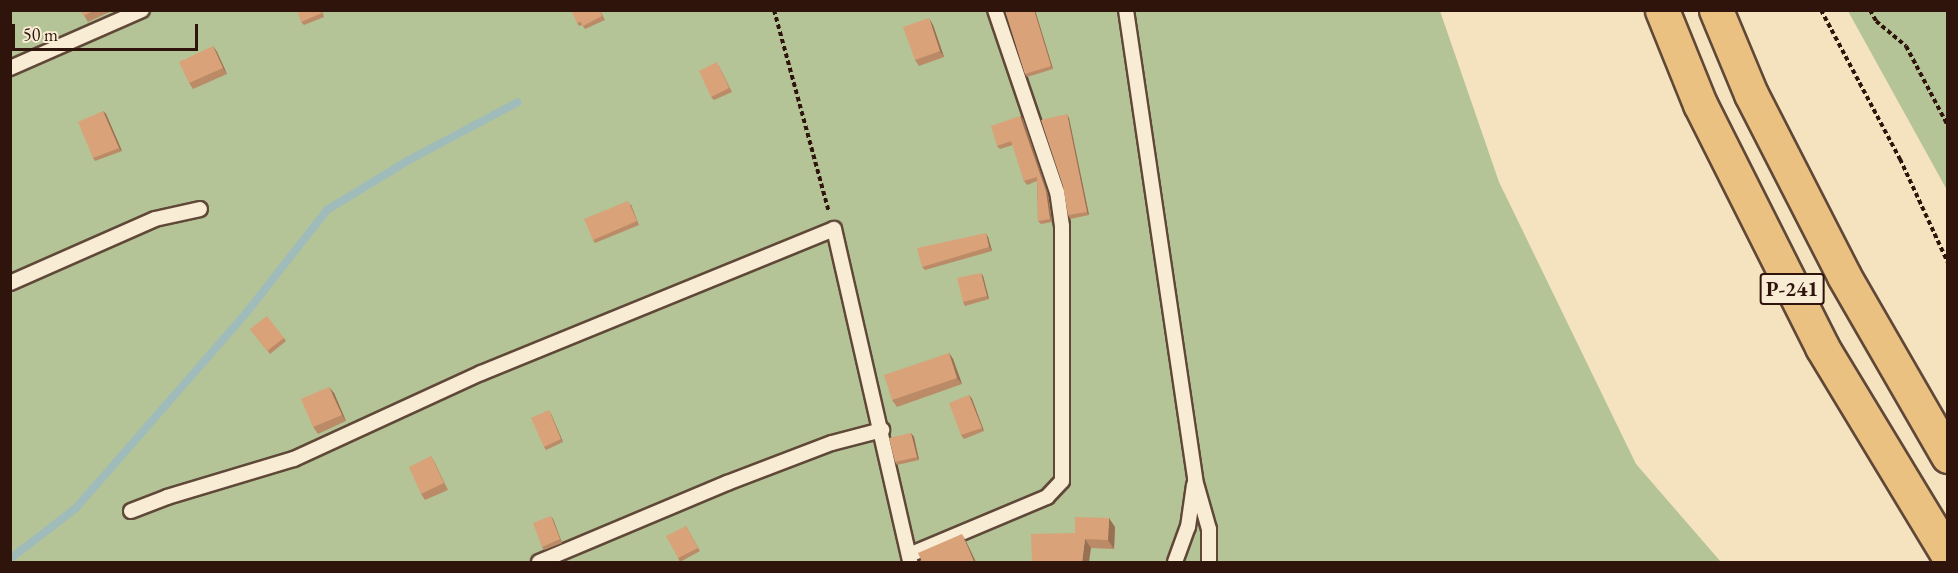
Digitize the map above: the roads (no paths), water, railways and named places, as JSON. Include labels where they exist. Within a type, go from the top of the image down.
[{"type":"highway","name":"Р-241","points":[[1662,10],[1700,104],[1822,347],[1947,555]]},
{"type":"highway","name":"Р-241","points":[[1716,10],[1751,94],[1844,276],[1947,456]]},
{"type":"lane","points":[[10,68],[142,10]]},
{"type":"lane","points":[[132,512],[199,486],[294,459],[481,373],[834,229],[882,430],[909,559],[1047,496],[1062,481],[1062,226],[1057,192],[995,10]]},
{"type":"lane","points":[[1126,10],[1195,480],[1209,529],[1209,562]]},
{"type":"lane","points":[[10,283],[155,219],[200,209]]},
{"type":"lane","points":[[539,562],[727,483],[832,443],[882,430]]},
{"type":"lane","points":[[1175,562],[1188,527],[1195,480]]},
{"type":"waterway","points":[[10,559],[76,508],[247,312],[327,210],[409,160],[518,102]]}]
